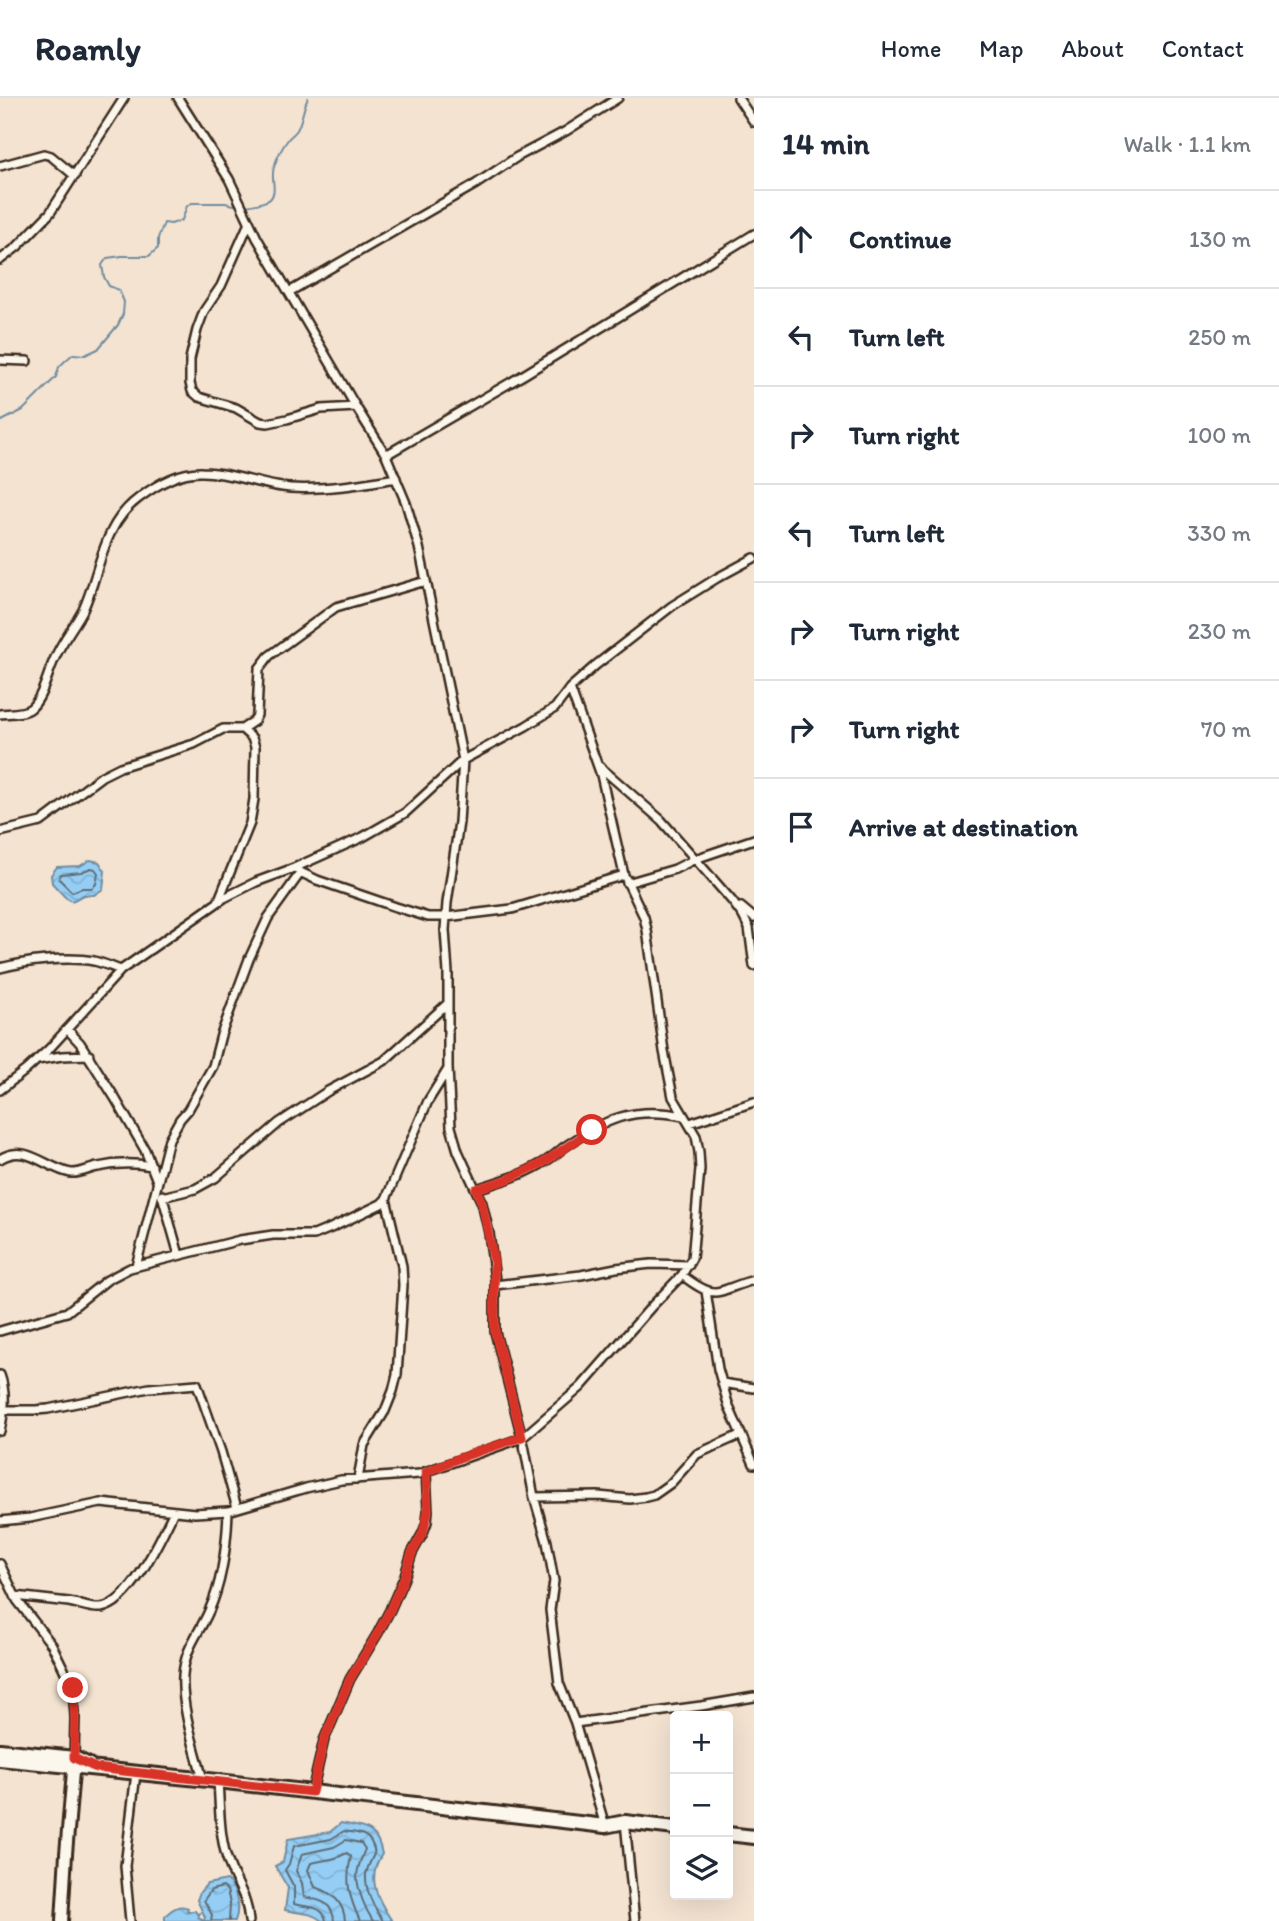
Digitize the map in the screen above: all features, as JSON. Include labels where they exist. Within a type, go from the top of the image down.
[{"type":"main road","points":[[0,1751],[136,1773],[605,1826],[625,1822],[670,1827]]},
{"type":"main road","points":[[0,1759],[74,1763]]},
{"type":"main road","points":[[733,1835],[754,1837]]},
{"type":"street","points":[[0,260],[17,247],[50,213],[124,98]]},
{"type":"street","points":[[178,98],[229,179],[249,223],[386,455],[419,547],[463,760],[459,822],[446,917],[451,1128],[458,1151],[482,1203],[489,1233],[495,1285],[495,1332],[547,1542],[554,1581],[550,1610],[559,1683],[575,1723],[605,1826]]},
{"type":"street","points":[[289,292],[618,98]]},
{"type":"street","points":[[738,98],[754,122]]},
{"type":"street","points":[[0,166],[44,154],[51,156],[75,176]]},
{"type":"street","points":[[249,223],[197,330],[190,359],[192,391],[199,397],[236,408],[260,422],[268,423],[321,409],[356,407]]},
{"type":"street","points":[[386,455],[525,374],[754,234]]},
{"type":"street","points":[[0,360],[27,361]]},
{"type":"street","points":[[0,714],[27,711],[32,707],[59,649],[83,610],[109,535],[122,513],[139,498],[184,474],[201,471],[287,488],[359,485],[396,478]]},
{"type":"street","points":[[0,1090],[36,1060],[121,971],[218,902],[256,882],[297,870],[405,813],[463,760],[555,708],[570,688],[596,665],[672,606],[754,558]]},
{"type":"street","points":[[0,832],[41,822],[102,776],[120,766],[194,744],[223,729],[242,729],[254,722],[257,715],[259,669],[269,656],[336,607],[426,581]]},
{"type":"street","points":[[0,1521],[30,1518],[101,1503],[195,1513],[228,1511],[306,1488],[426,1472],[522,1437],[581,1387],[689,1265],[693,1249],[699,1169],[696,1136],[673,1097],[644,917],[625,879],[604,785],[570,688]]},
{"type":"street","points":[[218,902],[250,823],[254,799],[255,747],[252,738],[242,729]]},
{"type":"street","points":[[598,765],[661,820],[732,901],[749,928],[754,966]]},
{"type":"street","points":[[297,870],[317,880],[396,907],[428,917],[446,917],[512,909],[625,879],[676,869],[695,859],[754,839]]},
{"type":"street","points":[[136,1266],[169,1139],[213,1066],[249,959],[268,918],[297,870]]},
{"type":"street","points":[[732,901],[754,918]]},
{"type":"street","points":[[0,968],[38,961],[87,960],[121,971]]},
{"type":"street","points":[[162,1197],[195,1189],[215,1178],[279,1123],[390,1056],[447,1004]]},
{"type":"street","points":[[67,1029],[89,1055],[145,1150],[179,1255]]},
{"type":"street","points":[[36,1060],[89,1055]]},
{"type":"street","points":[[0,1331],[67,1312],[117,1273],[136,1266],[240,1240],[273,1235],[314,1235],[381,1204],[386,1199],[428,1101],[448,1068]]},
{"type":"street","points":[[690,1122],[754,1102]]},
{"type":"street","points":[[476,1189],[506,1180],[543,1163],[612,1119],[659,1111],[683,1116]]},
{"type":"street","points":[[0,1159],[18,1152],[71,1173],[108,1165],[138,1163],[152,1166]]},
{"type":"street","points":[[358,1479],[364,1445],[385,1411],[397,1375],[402,1266],[386,1199]]},
{"type":"street","points":[[495,1285],[651,1264],[689,1265]]},
{"type":"street","points":[[682,1275],[706,1292],[719,1292],[754,1280]]},
{"type":"street","points":[[706,1292],[722,1383],[740,1435],[754,1464]]},
{"type":"street","points":[[0,1375],[4,1384],[4,1410],[0,1431]]},
{"type":"street","points":[[722,1383],[754,1388]]},
{"type":"street","points":[[4,1410],[48,1409],[149,1388],[197,1384],[222,1452],[237,1508]]},
{"type":"street","points":[[534,1497],[598,1496],[630,1499],[654,1495],[671,1483],[696,1454],[740,1435]]},
{"type":"street","points":[[312,1792],[324,1740],[350,1679],[390,1610],[412,1553],[423,1533],[428,1511],[426,1472]]},
{"type":"street","points":[[15,1596],[97,1608],[107,1606],[118,1600],[145,1566],[174,1511]]},
{"type":"street","points":[[203,1780],[185,1703],[183,1673],[193,1638],[209,1612],[217,1585],[227,1534],[228,1511]]},
{"type":"street","points":[[0,1564],[15,1596],[52,1645],[73,1688],[74,1763],[62,1921]]},
{"type":"street","points":[[575,1723],[754,1697]]},
{"type":"street","points":[[130,1921],[125,1866],[136,1773]]},
{"type":"street","points":[[218,1781],[224,1843],[229,1864],[247,1902],[248,1921]]},
{"type":"street","points":[[625,1822],[635,1921]]},
{"type":"water","points":[[90,860],[99,862],[105,871],[103,889],[94,895],[83,895],[72,901],[52,883],[51,875],[57,867],[80,866]]},
{"type":"water","points":[[341,1823],[369,1830],[377,1838],[382,1854],[375,1871],[375,1888],[392,1921],[322,1921],[309,1914],[285,1910],[288,1888],[275,1866],[283,1862],[288,1839],[330,1832]]},
{"type":"water","points":[[227,1880],[237,1899],[235,1921],[165,1921],[168,1913],[182,1907],[188,1908],[187,1911],[200,1913],[198,1917],[204,1920],[197,1900],[200,1892],[207,1884]]},
{"type":"waterway","points":[[244,206],[254,205],[272,196],[275,163],[285,144],[297,130],[308,98]]},
{"type":"waterway","points":[[0,422],[23,410],[56,377],[59,367],[73,354],[85,355],[98,349],[118,325],[124,302],[119,290],[109,286],[104,277],[102,265],[107,258],[149,256],[158,248],[158,238],[164,223],[171,224],[182,220],[187,206],[192,203],[225,203],[239,206]]},
{"type":"route","points":[[73,1688],[74,1758],[96,1768],[312,1792],[324,1740],[350,1679],[390,1610],[412,1553],[423,1533],[428,1511],[426,1472],[522,1437],[495,1332],[494,1262],[482,1203],[476,1189],[506,1180],[543,1163],[592,1130]]}]
